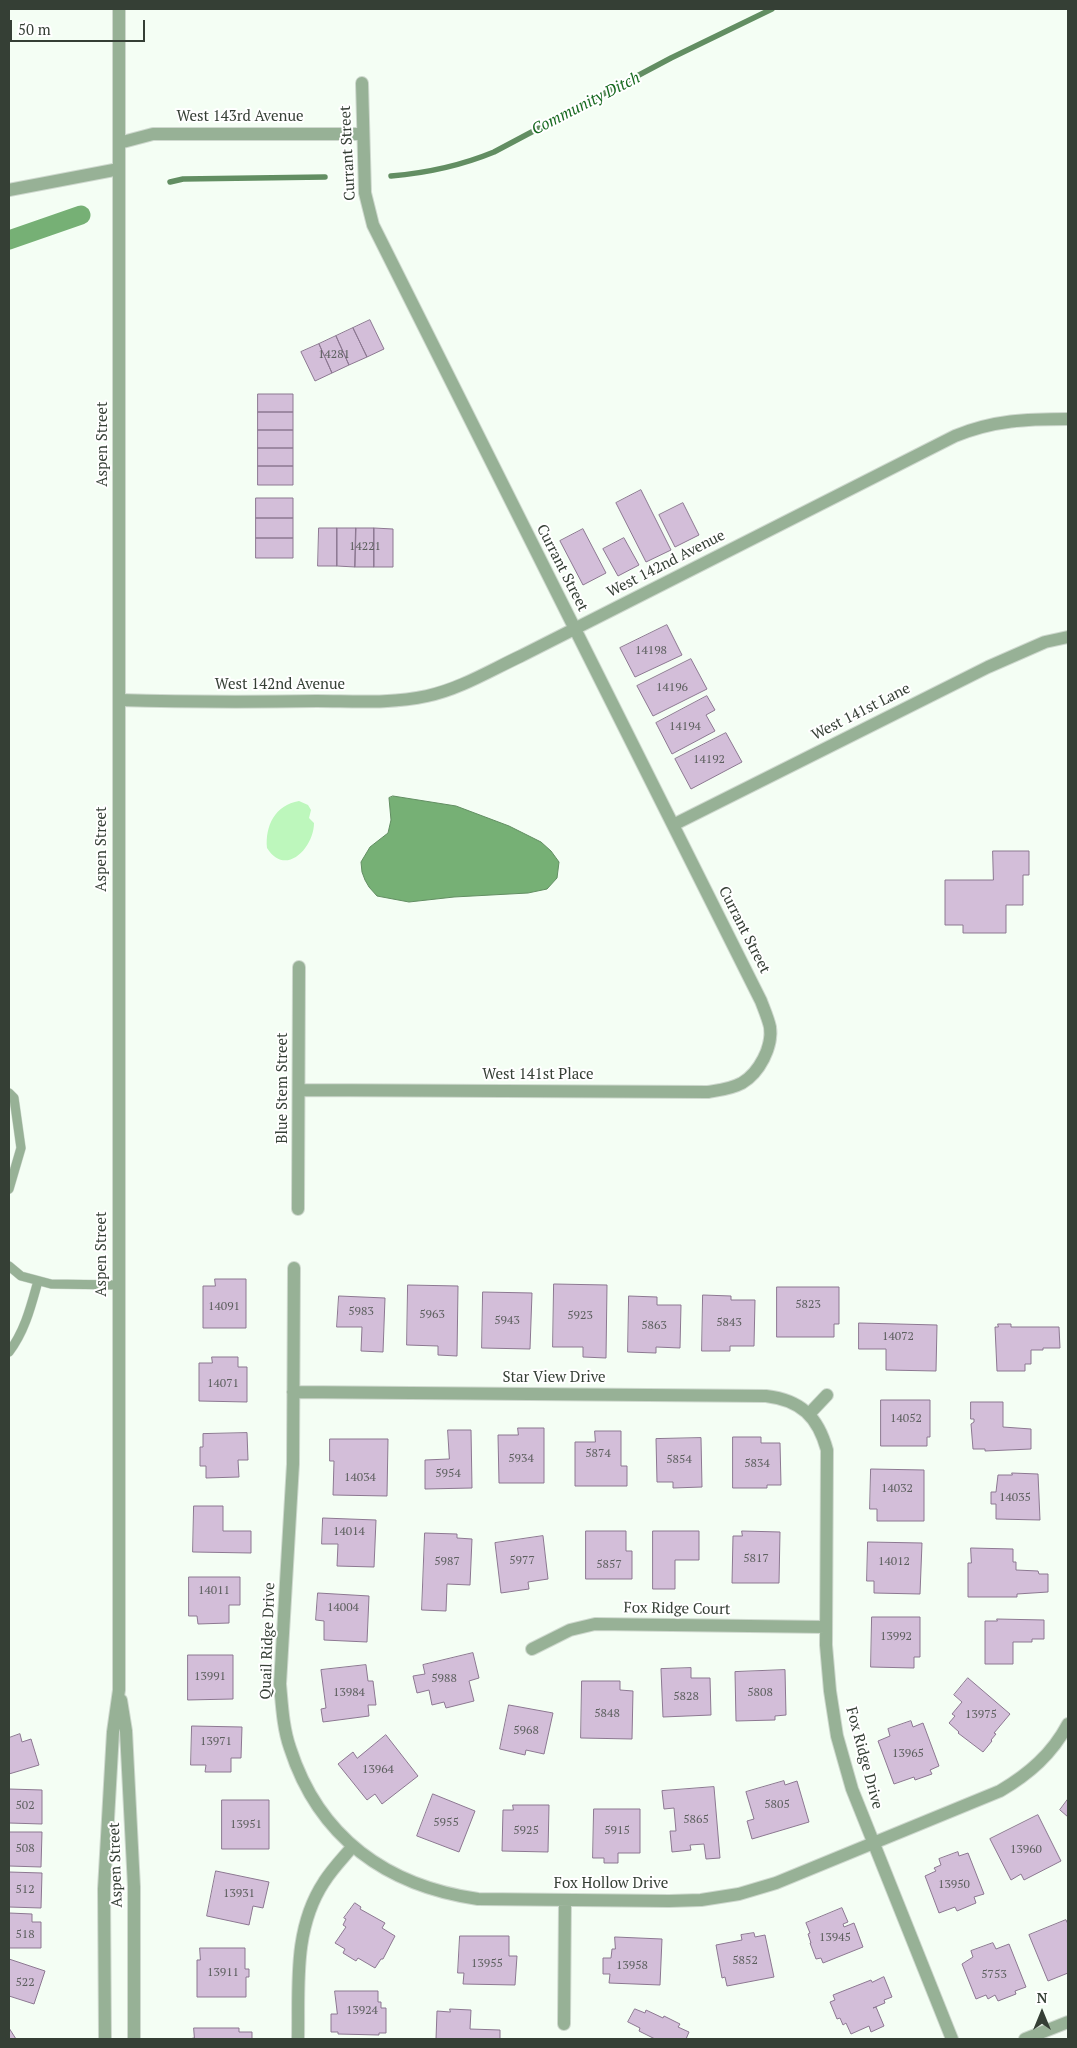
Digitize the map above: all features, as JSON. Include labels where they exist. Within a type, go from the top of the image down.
[{"type":"street","name":"Aspen Street","points":[[104,2039],[104,1889],[113,1732],[119,1690],[120,9]]},
{"type":"street","name":"Currant Street","points":[[362,83],[365,193],[373,225],[767,1015],[770,1028],[769,1042],[764,1057]]},
{"type":"street","name":"West 143rd Avenue","points":[[119,142],[153,134],[363,134]]},
{"type":"street","points":[[9,190],[119,169]]},
{"type":"street","name":"West 142nd Avenue","points":[[119,700],[253,702],[410,699],[450,689],[574,629],[955,436],[982,426],[1006,421],[1068,419]]},
{"type":"street","name":"West 141st Lane","points":[[673,825],[988,667],[1036,646],[1068,637]]},
{"type":"street","name":"Blue Stem Street","points":[[298,1208],[299,967]]},
{"type":"street","name":"West 141st Place","points":[[299,1090],[708,1092],[725,1089],[742,1082],[754,1072],[764,1057]]},
{"type":"street","name":"Quail Ridge Drive","points":[[294,1268],[293,1464],[280,1684],[283,1718],[289,1747],[300,1775],[314,1801],[353,1846]]},
{"type":"street","name":"Star View Drive","points":[[294,1392],[766,1396],[780,1397],[796,1404],[809,1414]]},
{"type":"street","points":[[809,1414],[827,1395]]},
{"type":"street","name":"Fox Ridge Drive","points":[[809,1414],[823,1435],[827,1450],[826,1627],[830,1691],[838,1736],[852,1789],[872,1844],[952,2039]]},
{"type":"street","name":"Fox Ridge Court","points":[[532,1649],[570,1630],[595,1624],[826,1627]]},
{"type":"street","name":"Aspen Street","points":[[119,1690],[126,1731],[134,1887],[134,2039]]},
{"type":"street","name":"Fox Hollow Drive","points":[[353,1846],[370,1860],[396,1876],[448,1895],[478,1899],[669,1901],[702,1900],[739,1894],[776,1883],[1000,1791],[1024,1777],[1043,1760],[1068,1724]]},
{"type":"street","points":[[298,2039],[299,1953],[304,1928],[323,1882],[353,1846]]},
{"type":"street","points":[[564,2024],[565,1900]]},
{"type":"street","points":[[1025,2039],[1068,2022]]},
{"type":"lane","points":[[9,1093],[14,1098],[21,1148],[9,1190]]},
{"type":"lane","points":[[9,1266],[21,1276],[51,1284],[118,1285]]},
{"type":"lane","points":[[9,1352],[18,1341],[27,1319],[38,1281]]},
{"type":"shaded area","points":[[393,796],[456,806],[509,826],[541,842],[559,862],[557,878],[547,889],[528,893],[454,897],[409,902],[377,896],[365,880],[361,862],[370,847],[388,833],[391,820],[389,798]]},
{"type":"shaded area","points":[[299,801],[308,805],[311,810],[309,818],[314,823],[313,832],[298,856],[290,860],[282,860],[274,857],[267,848],[270,825],[273,818],[284,807]]},
{"type":"building","points":[[370,320],[384,349],[367,357],[353,328]]},
{"type":"building","points":[[353,328],[367,357],[349,365],[336,336]]},
{"type":"building","points":[[336,336],[349,365],[332,373],[319,344]]},
{"type":"building","points":[[319,344],[332,373],[315,381],[301,352]]},
{"type":"building","points":[[258,394],[293,394],[293,412],[258,412]]},
{"type":"building","points":[[258,412],[293,412],[293,430],[258,430]]},
{"type":"building","points":[[258,430],[293,430],[293,448],[258,448]]},
{"type":"building","points":[[258,448],[293,448],[293,466],[258,466]]},
{"type":"building","points":[[258,466],[293,466],[293,485],[258,485]]},
{"type":"building","points":[[641,490],[671,550],[646,562],[616,503]]},
{"type":"building","points":[[256,498],[293,498],[293,518],[256,518]]},
{"type":"building","points":[[683,503],[699,535],[675,547],[659,515]]},
{"type":"building","points":[[256,518],[293,518],[293,538],[256,538]]},
{"type":"building","points":[[319,528],[337,528],[337,566],[318,566]]},
{"type":"building","points":[[337,528],[356,528],[355,567],[337,566]]},
{"type":"building","points":[[356,528],[374,528],[374,567],[355,567]]},
{"type":"building","points":[[374,528],[393,529],[393,567],[374,567]]},
{"type":"building","points":[[583,529],[606,573],[583,585],[560,541]]},
{"type":"building","points":[[256,538],[293,538],[293,558],[256,558]]},
{"type":"building","points":[[624,538],[639,565],[618,576],[603,549]]},
{"type":"building","points":[[667,625],[682,655],[635,677],[620,648]]},
{"type":"building","points":[[691,659],[707,689],[653,716],[637,686]]},
{"type":"building","points":[[707,696],[715,710],[706,715],[715,731],[672,754],[656,723]]},
{"type":"building","points":[[726,733],[742,762],[691,789],[675,759]]},
{"type":"building","points":[[993,851],[1029,851],[1029,875],[1023,875],[1023,905],[1006,905],[1006,933],[963,933],[963,925],[945,925],[945,880],[993,880]]},
{"type":"building","points":[[215,1279],[246,1279],[246,1328],[203,1328],[203,1286],[215,1286]]},
{"type":"building","points":[[554,1284],[607,1285],[606,1358],[583,1357],[583,1347],[553,1347]]},
{"type":"building","points":[[408,1285],[458,1286],[457,1356],[438,1355],[438,1346],[407,1345]]},
{"type":"building","points":[[777,1287],[839,1287],[839,1324],[834,1324],[834,1337],[777,1337]]},
{"type":"building","points":[[483,1292],[532,1293],[530,1349],[482,1348]]},
{"type":"building","points":[[703,1295],[731,1296],[731,1300],[755,1300],[754,1346],[730,1346],[730,1351],[702,1351]]},
{"type":"building","points":[[339,1296],[385,1298],[383,1352],[361,1351],[362,1327],[337,1327]]},
{"type":"building","points":[[629,1296],[657,1297],[657,1305],[681,1305],[680,1348],[656,1347],[656,1353],[628,1352]]},
{"type":"building","points":[[859,1323],[937,1325],[936,1371],[886,1370],[886,1349],[859,1349]]},
{"type":"building","points":[[998,1324],[1011,1324],[1011,1327],[1059,1327],[1060,1348],[1031,1350],[1031,1364],[1025,1364],[1025,1371],[997,1371],[995,1327],[998,1327]]},
{"type":"building","points":[[212,1357],[238,1357],[238,1367],[247,1367],[247,1402],[199,1401],[199,1363],[212,1363]]},
{"type":"building","points":[[881,1400],[930,1400],[930,1437],[927,1437],[927,1446],[881,1446]]},
{"type":"building","points":[[971,1402],[1003,1402],[1003,1427],[1031,1429],[1031,1449],[985,1451],[985,1449],[973,1449],[971,1424],[974,1422],[974,1419],[971,1419]]},
{"type":"building","points":[[518,1428],[544,1428],[544,1483],[499,1483],[498,1435],[518,1435]]},
{"type":"building","points":[[448,1430],[471,1430],[472,1488],[425,1489],[425,1460],[449,1459]]},
{"type":"building","points":[[595,1431],[621,1431],[621,1466],[627,1466],[627,1486],[575,1486],[575,1442],[595,1442]]},
{"type":"building","points":[[247,1433],[248,1460],[238,1460],[239,1477],[206,1478],[206,1466],[200,1466],[200,1447],[203,1447],[203,1434]]},
{"type":"building","points":[[733,1437],[761,1437],[761,1443],[780,1443],[781,1485],[767,1485],[767,1488],[733,1488]]},
{"type":"building","points":[[701,1438],[702,1487],[673,1488],[673,1482],[657,1482],[656,1439]]},
{"type":"building","points":[[330,1439],[388,1439],[387,1496],[333,1495],[334,1461],[330,1461]]},
{"type":"building","points":[[871,1469],[924,1470],[924,1521],[877,1521],[877,1509],[870,1509]]},
{"type":"building","points":[[1012,1473],[1038,1474],[1040,1520],[996,1519],[996,1504],[991,1504],[991,1492],[996,1492],[998,1475],[1012,1475]]},
{"type":"building","points":[[194,1506],[223,1506],[223,1531],[251,1531],[251,1553],[193,1552]]},
{"type":"building","points":[[323,1518],[376,1520],[374,1567],[337,1566],[338,1544],[322,1544]]},
{"type":"building","points":[[586,1531],[626,1531],[626,1551],[632,1551],[632,1579],[586,1579]]},
{"type":"building","points":[[653,1531],[699,1531],[699,1560],[675,1560],[675,1589],[653,1589]]},
{"type":"building","points":[[742,1531],[780,1532],[779,1583],[732,1583],[733,1536],[742,1536]]},
{"type":"building","points":[[425,1533],[457,1534],[457,1538],[472,1539],[470,1585],[447,1584],[446,1611],[422,1610]]},
{"type":"building","points":[[543,1536],[548,1579],[528,1582],[529,1589],[501,1593],[495,1543]]},
{"type":"building","points":[[868,1542],[922,1543],[920,1594],[874,1593],[874,1581],[867,1581]]},
{"type":"building","points":[[971,1548],[1013,1549],[1013,1562],[1016,1562],[1016,1570],[1038,1571],[1039,1574],[1048,1574],[1048,1592],[1017,1594],[1017,1597],[968,1597],[968,1563],[971,1563]]},
{"type":"building","points":[[189,1577],[240,1577],[240,1605],[229,1605],[229,1623],[198,1624],[197,1616],[189,1616]]},
{"type":"building","points":[[318,1593],[369,1596],[367,1642],[324,1640],[324,1621],[316,1620]]},
{"type":"building","points":[[872,1617],[920,1617],[920,1657],[914,1657],[914,1668],[871,1667]]},
{"type":"building","points":[[997,1619],[1044,1620],[1044,1639],[1032,1639],[1032,1642],[1013,1642],[1013,1664],[985,1664],[985,1621],[997,1621]]},
{"type":"building","points":[[473,1653],[479,1678],[469,1681],[474,1701],[446,1708],[444,1702],[432,1705],[429,1690],[417,1693],[413,1676],[425,1674],[423,1665]]},
{"type":"building","points":[[188,1655],[233,1655],[233,1699],[188,1700]]},
{"type":"building","points":[[366,1665],[368,1681],[373,1681],[376,1705],[368,1705],[369,1716],[323,1722],[321,1709],[326,1708],[321,1670]]},
{"type":"building","points":[[691,1668],[691,1678],[710,1678],[711,1715],[663,1717],[661,1669]]},
{"type":"building","points":[[785,1670],[786,1715],[775,1716],[775,1720],[736,1721],[735,1672]]},
{"type":"building","points":[[968,1678],[1010,1714],[994,1733],[996,1734],[992,1741],[983,1752],[958,1733],[949,1723],[955,1716],[952,1714],[962,1702],[954,1695]]},
{"type":"building","points":[[582,1681],[620,1681],[620,1690],[633,1691],[632,1739],[581,1738]]},
{"type":"building","points":[[509,1705],[553,1713],[544,1754],[526,1750],[525,1755],[500,1749]]},
{"type":"building","points":[[911,1721],[913,1727],[923,1723],[939,1766],[930,1770],[932,1774],[915,1780],[914,1777],[894,1784],[878,1741],[890,1736],[888,1729]]},
{"type":"building","points":[[192,1726],[242,1727],[241,1758],[231,1758],[231,1772],[205,1772],[206,1765],[191,1765]]},
{"type":"building","points":[[20,1734],[22,1742],[31,1739],[39,1765],[9,1774],[9,1738]]},
{"type":"building","points":[[386,1735],[418,1776],[382,1804],[375,1794],[367,1800],[338,1764],[353,1752],[357,1758]]},
{"type":"building","points":[[784,1781],[785,1785],[797,1781],[809,1822],[752,1839],[747,1821],[754,1819],[746,1792]]},
{"type":"building","points":[[714,1787],[720,1858],[706,1859],[704,1844],[690,1845],[691,1850],[672,1852],[670,1831],[676,1831],[674,1808],[664,1809],[662,1791]]},
{"type":"building","points":[[9,1789],[42,1790],[42,1824],[9,1823]]},
{"type":"building","points":[[433,1794],[475,1811],[459,1852],[417,1836]]},
{"type":"building","points":[[1068,1799],[1068,1817],[1060,1810]]},
{"type":"building","points":[[222,1800],[269,1800],[269,1849],[222,1849]]},
{"type":"building","points":[[513,1805],[549,1805],[548,1852],[502,1851],[503,1810],[513,1810]]},
{"type":"building","points":[[594,1809],[640,1809],[640,1853],[618,1853],[618,1863],[604,1863],[604,1858],[593,1858]]},
{"type":"building","points":[[1038,1815],[1061,1861],[1024,1880],[1021,1874],[1011,1880],[990,1839]]},
{"type":"building","points":[[9,1832],[42,1832],[41,1867],[9,1866]]},
{"type":"building","points":[[958,1852],[959,1856],[968,1853],[984,1894],[974,1897],[976,1903],[957,1911],[955,1907],[939,1913],[925,1876],[936,1871],[934,1868],[941,1865],[939,1859]]},
{"type":"building","points":[[216,1871],[269,1882],[263,1908],[253,1906],[249,1925],[207,1916]]},
{"type":"building","points":[[9,1872],[42,1873],[41,1908],[9,1907]]},
{"type":"building","points":[[355,1903],[361,1907],[360,1909],[385,1923],[382,1928],[395,1936],[383,1959],[375,1968],[358,1958],[356,1961],[343,1953],[345,1949],[335,1943],[346,1927],[343,1925],[346,1919],[344,1918]]},
{"type":"building","points":[[842,1908],[848,1922],[843,1924],[844,1927],[854,1923],[863,1947],[823,1963],[821,1958],[816,1959],[806,1923]]},
{"type":"building","points":[[9,1913],[32,1914],[32,1922],[41,1922],[41,1948],[9,1948]]},
{"type":"building","points":[[1066,1920],[1068,1924],[1068,1973],[1048,1981],[1029,1935]]},
{"type":"building","points":[[754,1933],[755,1937],[765,1935],[774,1977],[727,1986],[725,1977],[722,1978],[716,1945],[742,1940],[741,1935]]},
{"type":"building","points":[[460,1936],[509,1936],[509,1956],[517,1956],[515,1985],[463,1984],[464,1973],[458,1973]]},
{"type":"building","points":[[615,1937],[662,1939],[660,1985],[609,1983],[610,1974],[603,1974],[603,1958],[611,1958],[612,1949],[615,1949]]},
{"type":"building","points":[[993,1943],[996,1949],[1009,1944],[1026,1987],[1015,1991],[1016,1994],[998,2001],[995,1995],[988,1999],[986,1995],[976,1999],[962,1964],[973,1957],[971,1951]]},
{"type":"building","points":[[200,1948],[245,1948],[245,1969],[249,1969],[249,1977],[246,1977],[246,1997],[197,1997],[197,1960],[200,1960]]},
{"type":"building","points":[[9,1959],[45,1971],[34,2004],[9,1996]]},
{"type":"building","points":[[884,1977],[892,1997],[884,2000],[885,2003],[873,2008],[876,2007],[884,2026],[871,2032],[869,2026],[851,2034],[846,2023],[843,2025],[840,2018],[837,2019],[830,2002],[835,2000],[833,1995]]},
{"type":"building","points":[[335,1991],[378,1991],[378,2002],[381,2002],[381,2008],[386,2008],[386,2033],[379,2033],[379,2035],[338,2034],[338,2032],[331,2032],[331,2014],[337,2014]]},
{"type":"building","points":[[450,2009],[471,2010],[470,2029],[500,2030],[500,2039],[436,2039],[437,2011],[450,2012]]},
{"type":"building","points":[[635,2009],[645,2013],[646,2010],[663,2018],[664,2016],[680,2024],[678,2027],[689,2032],[686,2039],[655,2039],[639,2031],[640,2028],[628,2022]]},
{"type":"building","points":[[9,2028],[16,2039],[9,2039]]},
{"type":"building","points":[[194,2028],[239,2028],[239,2032],[252,2032],[252,2039],[189,2039],[194,2038]]},
{"type":"waterway","name":"Community Ditch","points":[[391,176],[443,168],[494,152],[671,58],[772,9]]},
{"type":"waterway","name":"Community Ditch","points":[[170,182],[183,179],[325,177]]},
{"type":"waterway","name":"Community Ditch","points":[[9,240],[81,215]]}]
